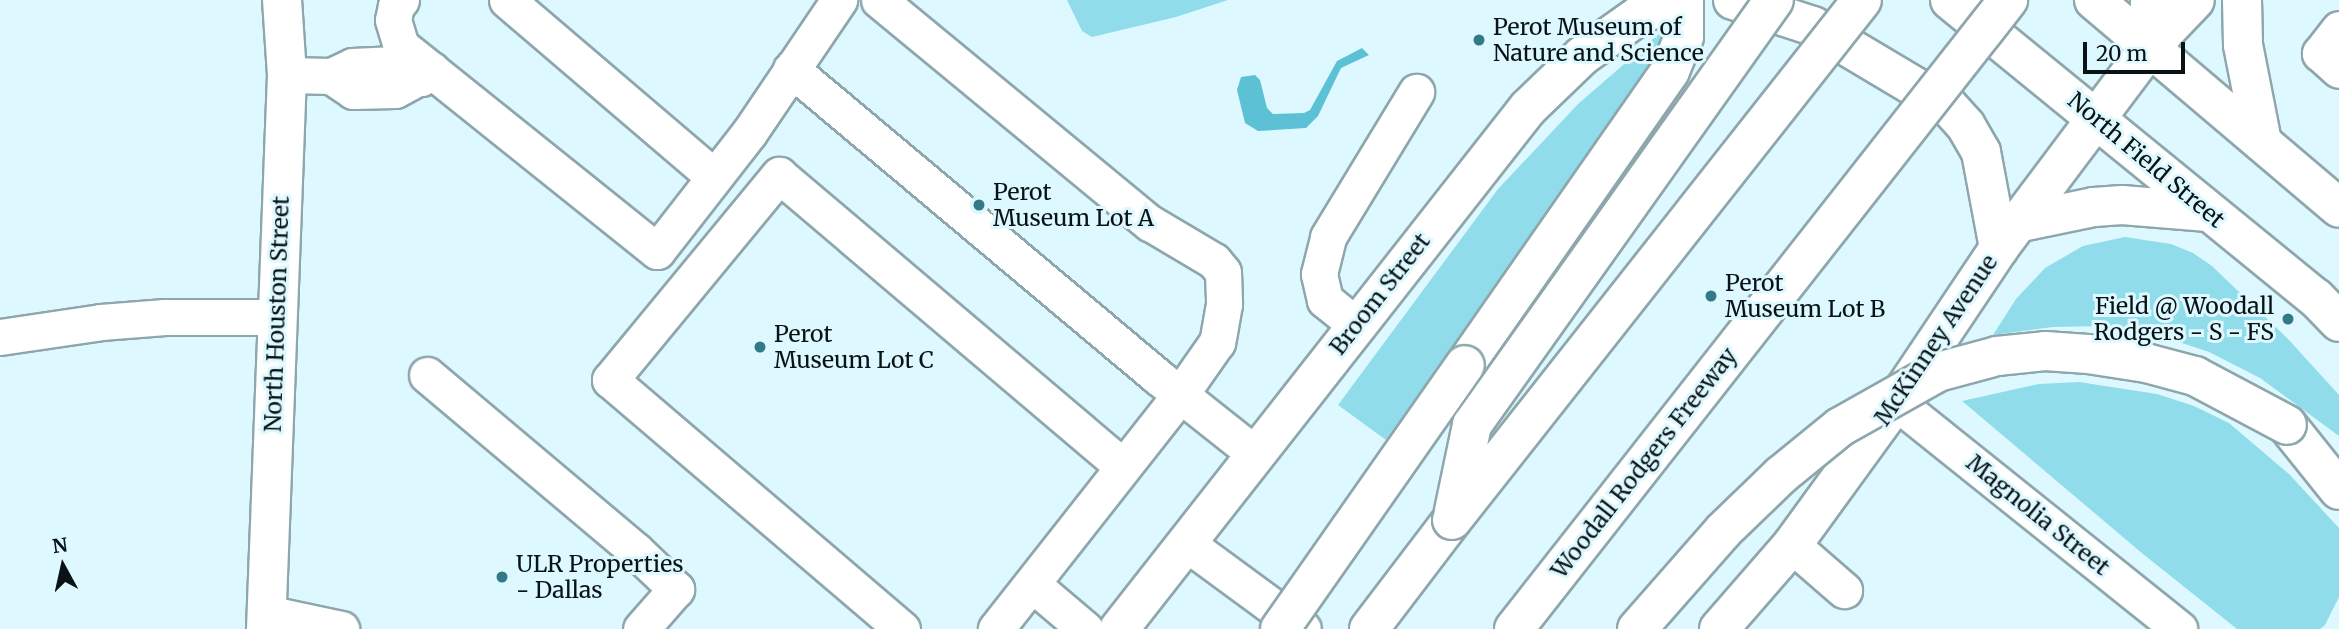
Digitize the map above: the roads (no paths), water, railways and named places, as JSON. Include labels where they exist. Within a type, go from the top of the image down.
[{"type":"main road","name":"North Houston Street","points":[[266,621],[287,75],[282,0]]},
{"type":"main road","name":"Broom Street","points":[[1119,629],[1528,108],[1582,56],[1641,14],[1678,0]]},
{"type":"main road","points":[[1280,629],[1670,71],[1684,37],[1684,0]]},
{"type":"main road","points":[[1733,0],[1813,26],[1949,107],[1966,126],[1981,152],[2008,236],[2094,208],[2122,205],[2208,212]]},
{"type":"main road","points":[[1452,520],[1472,425],[1774,0]]},
{"type":"main road","points":[[1369,629],[1862,0]]},
{"type":"main road","name":"North Field Street","points":[[1950,0],[2097,118],[2208,212],[2331,306]]},
{"type":"main road","name":"Woodall Rodgers Freeway","points":[[1514,629],[2008,0]]},
{"type":"main road","points":[[2094,0],[2339,208]]},
{"type":"main road","points":[[2149,48],[2150,0]]},
{"type":"main road","points":[[2149,48],[2195,0]]},
{"type":"main road","points":[[2242,0],[2243,45],[2262,142]]},
{"type":"main road","name":"McKinney Avenue","points":[[1719,629],[1792,545],[1896,402],[2008,236],[2149,48]]},
{"type":"main road","points":[[1637,629],[1723,531],[1781,475],[1840,427],[1938,372],[1997,356],[2045,351],[2088,354],[2146,363],[2195,376],[2339,456]]},
{"type":"main road","points":[[2287,425],[2339,490]]},
{"type":"street","points":[[401,0],[396,6],[393,20],[401,46],[426,74],[657,251],[749,133],[839,0]]},
{"type":"street","points":[[507,0],[714,177]]},
{"type":"street","points":[[879,0],[1150,223],[1214,261],[1223,272],[1224,304],[1217,342],[1180,395],[996,629]]},
{"type":"street","points":[[2339,29],[2320,53],[2339,70]]},
{"type":"street","points":[[287,75],[331,76],[352,66],[396,65],[426,74]]},
{"type":"street","points":[[792,69],[1180,395],[1255,454]]},
{"type":"street","points":[[1356,325],[1325,300],[1319,274],[1328,237],[1416,92]]},
{"type":"street","points":[[902,629],[610,380],[779,175],[1122,466]]},
{"type":"street","points":[[0,337],[101,322],[177,317],[278,317]]},
{"type":"street","points":[[427,375],[635,550],[683,595],[641,629]]},
{"type":"street","name":"Magnolia Street","points":[[1896,402],[2179,629]]},
{"type":"street","points":[[1186,543],[1303,629]]},
{"type":"street","points":[[1792,545],[1844,590]]},
{"type":"street","points":[[1032,584],[1085,629]]},
{"type":"street","points":[[266,621],[341,629]]},
{"type":"place","name":"Perot Museum of Nature and Science","points":[[1479,40]]},
{"type":"place","name":"Perot Museum Lot A","points":[[979,205]]},
{"type":"place","name":"Perot Museum Lot B","points":[[1711,296]]},
{"type":"place","name":"Field @ Woodall Rodgers - S - FS","points":[[2288,319]]},
{"type":"place","name":"Perot Museum Lot C","points":[[760,347]]},
{"type":"place","name":"ULR Properties - Dallas","points":[[502,577]]}]
